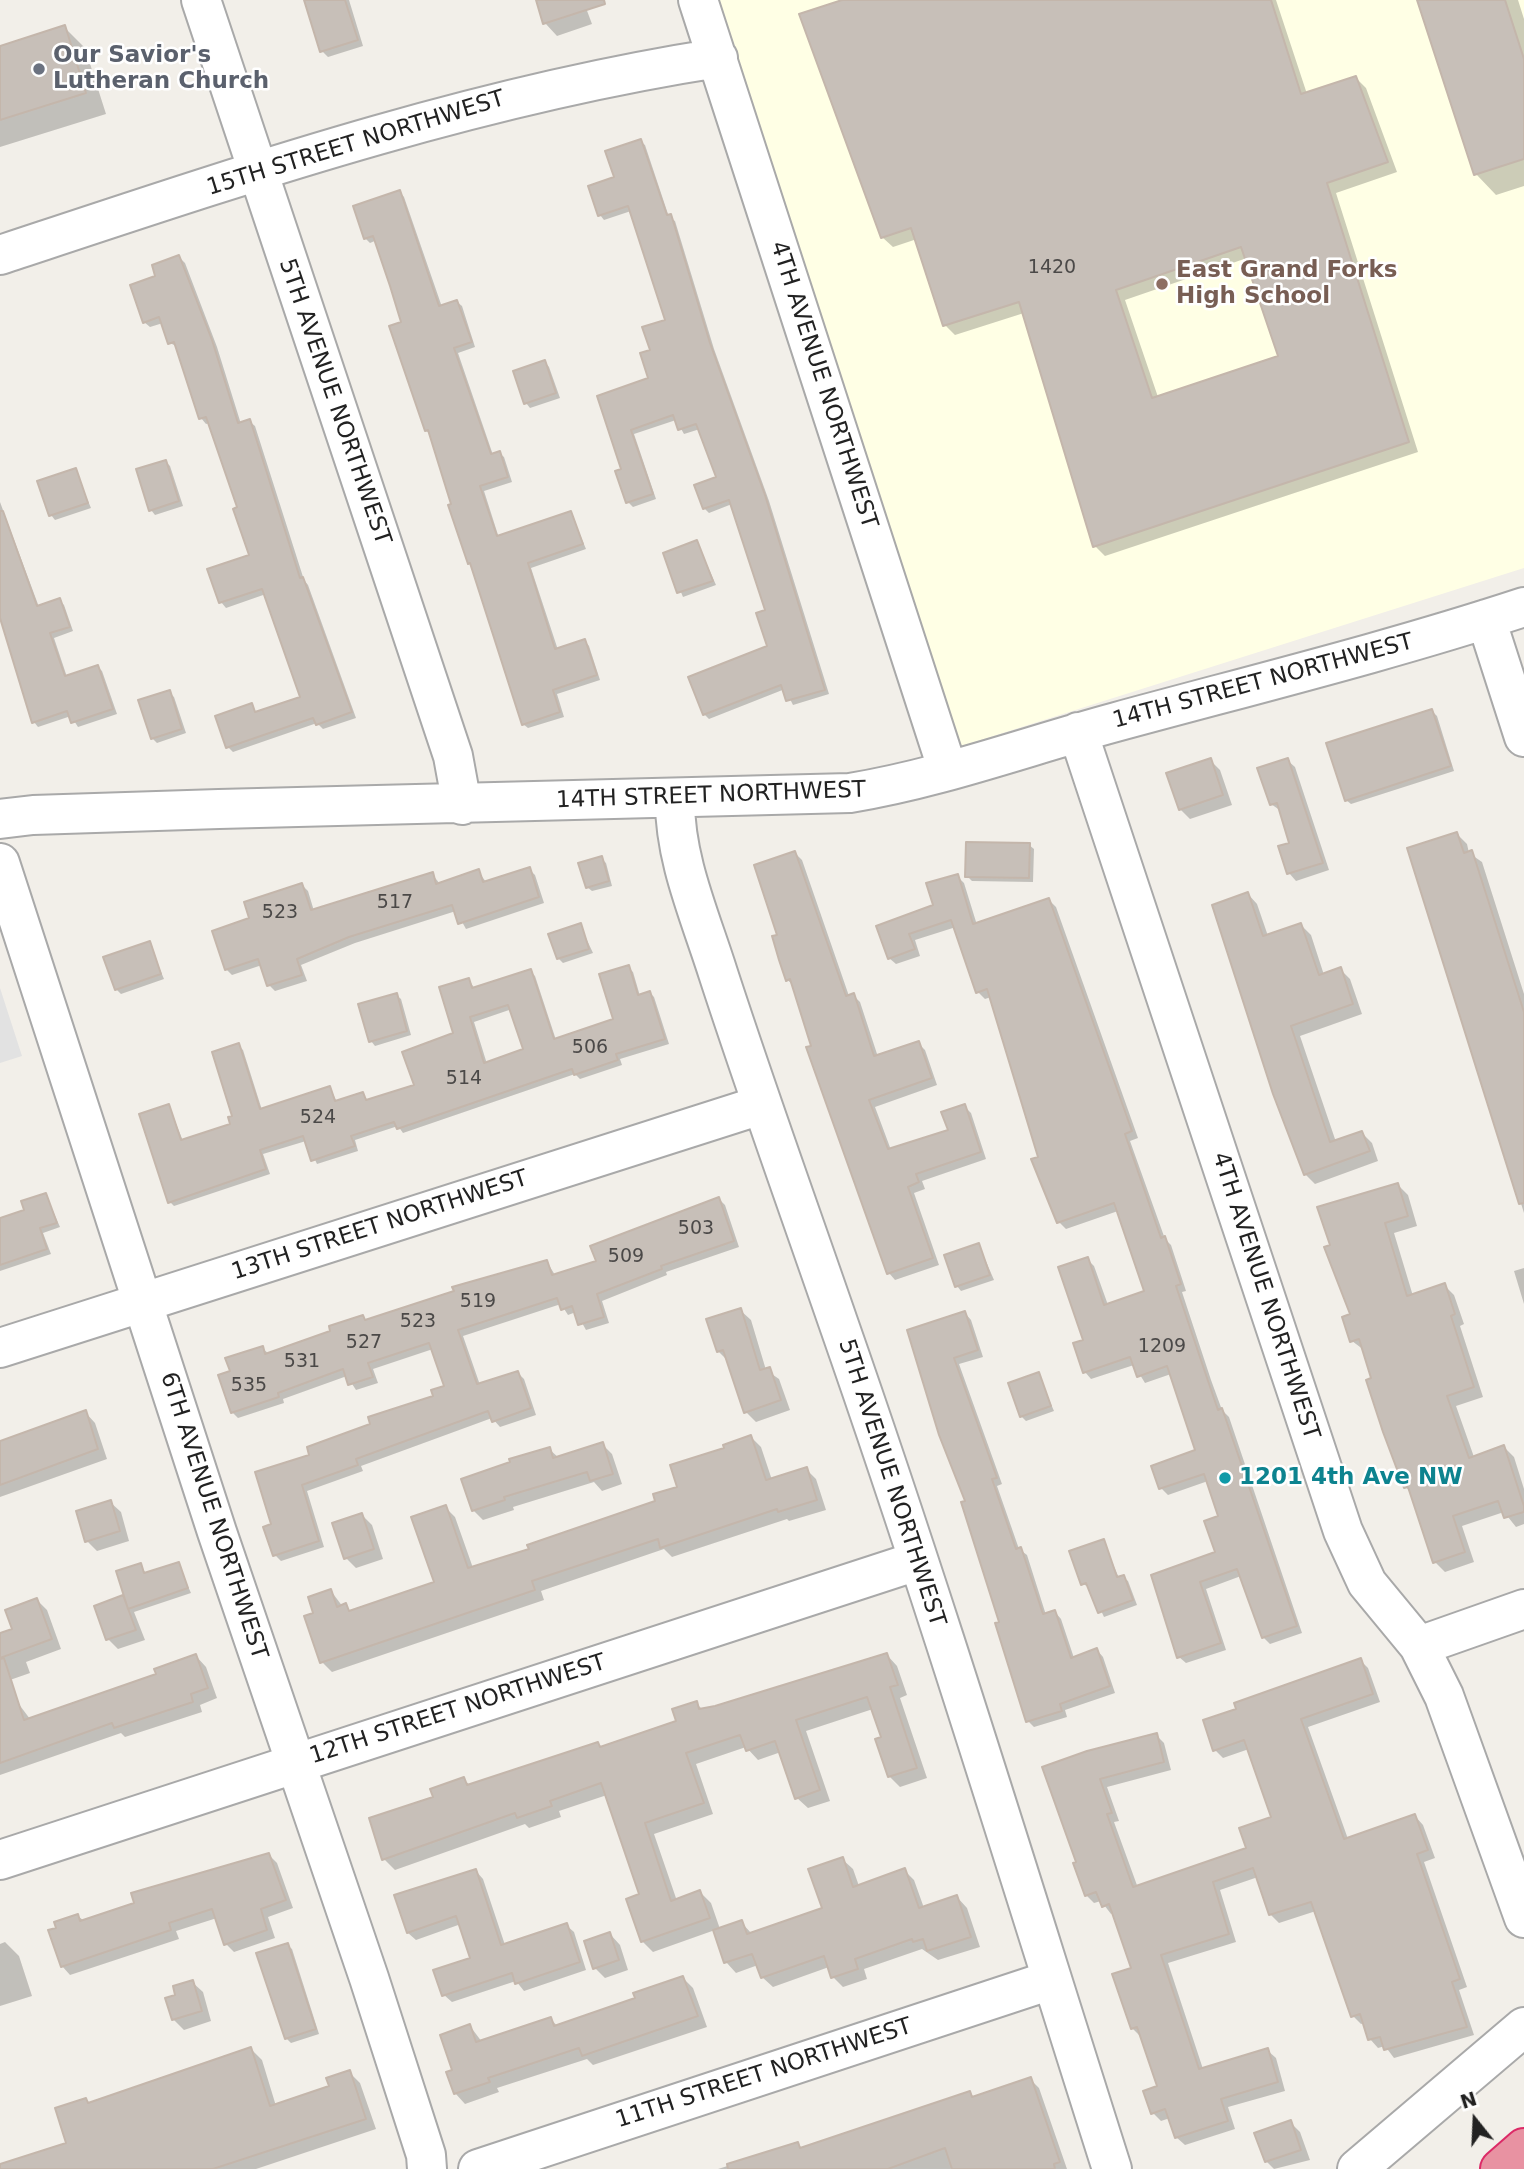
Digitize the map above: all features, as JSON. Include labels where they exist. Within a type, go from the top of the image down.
[{"type":"highway","points":[[1500,2169],[1524,2148]]},
{"type":"street","name":"5TH AVENUE NORTHWEST","points":[[201,0],[453,756],[462,805]]},
{"type":"street","name":"4TH AVENUE NORTHWEST","points":[[698,0],[948,771]]},
{"type":"street","name":"15TH STREET NORTHWEST","points":[[0,256],[257,172],[519,96],[718,58]]},
{"type":"street","name":"14TH STREET NORTHWEST","points":[[0,819],[33,815],[179,810],[462,805],[850,793],[948,771],[1524,607]]},
{"type":"street","points":[[1486,619],[1524,737]]},
{"type":"street","name":"4TH AVENUE NORTHWEST","points":[[1078,732],[1343,1531],[1367,1583],[1419,1646],[1444,1696],[1524,1918]]},
{"type":"street","name":"5TH AVENUE NORTHWEST","points":[[674,798],[674,822],[685,872],[761,1105],[839,1324],[1112,2169]]},
{"type":"street","name":"6TH AVENUE NORTHWEST","points":[[0,863],[142,1302],[369,1978],[426,2155],[427,2169]]},
{"type":"street","name":"13TH STREET NORTHWEST","points":[[0,1349],[761,1105]]},
{"type":"street","name":"12TH STREET NORTHWEST","points":[[0,1860],[917,1561]]},
{"type":"street","points":[[1419,1646],[1524,1609]]},
{"type":"street","name":"11TH STREET NORTHWEST","points":[[478,2169],[1051,1980]]},
{"type":"street","points":[[1357,2169],[1524,2026]]},
{"type":"shaded area","name":"East Grand Forks High School","points":[[711,0],[1524,0],[1524,568],[949,750]]},
{"type":"shaded area","points":[[0,988],[22,1056],[0,1063]]},
{"type":"building","points":[[304,0],[345,0],[358,40],[320,52]]},
{"type":"building","points":[[536,0],[604,0],[605,4],[543,24]]},
{"type":"building","points":[[842,0],[1271,0],[1301,94],[1356,76],[1388,162],[1327,183],[1409,442],[1093,547],[1019,302],[943,326],[911,228],[881,238],[799,14]],"holes":[[[1241,247],[1278,356],[1152,398],[1116,290]]]},
{"type":"building","points":[[1417,0],[1505,0],[1524,59],[1524,159],[1474,175]]},
{"type":"building","name":"Our Savior's Lutheran Church","points":[[65,25],[86,93],[0,120],[0,46]]},
{"type":"building","points":[[641,139],[667,215],[671,214],[710,343],[765,495],[825,690],[786,701],[781,685],[703,715],[688,677],[767,646],[756,613],[765,610],[729,500],[703,509],[694,485],[716,477],[696,424],[678,430],[673,415],[631,430],[653,494],[626,503],[615,471],[621,469],[597,396],[648,378],[640,353],[650,350],[642,327],[665,320],[628,206],[598,216],[588,186],[614,177],[605,151]]},
{"type":"building","points":[[400,190],[439,306],[457,300],[472,342],[454,348],[491,454],[500,451],[508,477],[480,486],[497,536],[571,511],[583,544],[528,563],[555,649],[585,639],[597,675],[553,690],[560,712],[522,725],[470,563],[468,564],[448,505],[451,504],[428,430],[425,431],[389,326],[401,322],[390,286],[373,236],[364,239],[353,206]]},
{"type":"building","points":[[179,255],[212,340],[238,423],[250,419],[300,578],[303,577],[352,712],[316,725],[313,718],[226,748],[215,716],[252,703],[255,712],[300,697],[262,589],[219,603],[207,569],[249,555],[233,509],[237,507],[206,417],[199,419],[174,342],[168,344],[159,317],[143,323],[130,285],[155,276],[152,265]]},
{"type":"building","points":[[545,360],[556,393],[524,404],[513,371]]},
{"type":"building","points":[[166,460],[179,501],[149,511],[136,469]]},
{"type":"building","points":[[76,468],[88,503],[49,516],[37,481]]},
{"type":"building","points":[[0,511],[3,511],[37,606],[60,598],[70,627],[50,633],[65,676],[98,665],[113,709],[71,723],[67,711],[32,723],[0,618]]},
{"type":"building","points":[[697,540],[713,581],[677,593],[663,553]]},
{"type":"building","points":[[170,690],[182,729],[151,739],[138,700]]},
{"type":"building","points":[[1432,709],[1451,766],[1345,801],[1326,743]]},
{"type":"building","points":[[1211,758],[1223,795],[1179,810],[1166,773]]},
{"type":"building","points":[[1288,758],[1323,863],[1287,874],[1278,846],[1289,843],[1277,803],[1270,805],[1257,768]]},
{"type":"building","points":[[1457,832],[1464,853],[1472,850],[1524,1012],[1524,1203],[1519,1204],[1407,848]]},
{"type":"building","points":[[966,842],[1030,843],[1029,878],[965,877]]},
{"type":"building","points":[[795,851],[846,996],[854,993],[874,1056],[919,1041],[932,1078],[869,1100],[888,1149],[948,1130],[941,1112],[965,1104],[981,1152],[916,1174],[919,1182],[908,1187],[933,1258],[887,1274],[806,1047],[811,1046],[790,979],[786,981],[779,960],[772,936],[777,935],[754,865]]},
{"type":"building","points":[[602,856],[609,881],[586,888],[578,863]]},
{"type":"building","points":[[530,867],[539,897],[458,924],[452,905],[349,937],[297,959],[302,975],[267,986],[258,959],[225,970],[212,931],[249,918],[244,902],[302,883],[311,910],[433,872],[436,884],[479,869],[483,882]]},
{"type":"building","points":[[958,874],[973,924],[1049,898],[1132,1131],[1125,1134],[1161,1238],[1165,1236],[1181,1284],[1176,1286],[1205,1372],[1218,1410],[1222,1408],[1297,1626],[1262,1638],[1237,1569],[1200,1582],[1221,1643],[1177,1658],[1151,1575],[1215,1552],[1204,1521],[1218,1516],[1204,1474],[1159,1489],[1151,1466],[1195,1450],[1167,1366],[1137,1377],[1130,1357],[1083,1373],[1073,1343],[1083,1340],[1058,1267],[1088,1257],[1104,1305],[1144,1291],[1114,1203],[1057,1223],[1031,1159],[1038,1157],[987,989],[976,993],[951,920],[909,934],[915,949],[888,959],[876,926],[933,905],[926,883]]},
{"type":"building","points":[[1248,892],[1263,936],[1301,923],[1319,975],[1341,967],[1353,1004],[1291,1026],[1330,1142],[1362,1131],[1370,1151],[1304,1175],[1273,1094],[1212,905]]},
{"type":"building","points":[[581,923],[589,949],[557,959],[548,934]]},
{"type":"building","points":[[150,941],[161,974],[115,990],[103,957]]},
{"type":"building","points":[[629,965],[638,995],[650,991],[665,1039],[616,1054],[618,1060],[574,1075],[572,1069],[397,1129],[394,1122],[351,1136],[355,1146],[311,1161],[303,1136],[260,1150],[266,1169],[168,1203],[139,1114],[169,1104],[181,1140],[230,1124],[228,1117],[232,1116],[212,1052],[239,1043],[260,1109],[330,1086],[335,1101],[363,1092],[366,1100],[414,1085],[402,1052],[453,1033],[439,987],[469,978],[472,988],[531,969],[554,1039],[613,1019],[599,974]],"holes":[[[508,1005],[523,1049],[484,1063],[470,1017]]]},
{"type":"building","points":[[397,993],[407,1031],[369,1042],[358,1004]]},
{"type":"building","points":[[1398,1183],[1408,1216],[1385,1223],[1407,1296],[1445,1283],[1455,1314],[1451,1316],[1474,1387],[1447,1396],[1469,1458],[1504,1445],[1524,1506],[1524,1512],[1504,1518],[1498,1501],[1453,1516],[1465,1552],[1433,1563],[1408,1487],[1404,1488],[1383,1432],[1366,1380],[1371,1378],[1359,1339],[1350,1342],[1342,1317],[1350,1314],[1324,1247],[1330,1245],[1317,1207]]},
{"type":"building","points":[[46,1193],[57,1223],[40,1228],[47,1249],[0,1265],[0,1218],[24,1210],[21,1201]]},
{"type":"building","points":[[719,1197],[734,1241],[661,1266],[662,1269],[597,1294],[604,1317],[578,1325],[572,1306],[561,1310],[557,1298],[458,1330],[477,1384],[518,1371],[531,1408],[492,1422],[488,1411],[356,1459],[358,1465],[302,1485],[319,1541],[273,1556],[263,1527],[271,1524],[255,1472],[309,1455],[307,1447],[370,1424],[368,1417],[433,1396],[431,1390],[444,1386],[429,1343],[368,1363],[373,1377],[348,1385],[343,1369],[278,1393],[279,1397],[231,1413],[218,1375],[230,1371],[225,1358],[263,1346],[265,1354],[330,1331],[329,1326],[363,1315],[365,1320],[454,1291],[452,1287],[547,1260],[552,1275],[596,1261],[590,1246]]},
{"type":"building","points":[[979,1243],[990,1275],[955,1287],[944,1255]]},
{"type":"building","points":[[741,1308],[760,1370],[770,1367],[781,1400],[744,1413],[723,1350],[717,1352],[706,1319]]},
{"type":"building","points":[[965,1311],[978,1350],[954,1358],[997,1478],[992,1479],[1016,1549],[1021,1547],[1043,1614],[1055,1610],[1071,1658],[1097,1648],[1110,1686],[1060,1704],[1062,1711],[1026,1722],[995,1623],[999,1622],[961,1502],[965,1501],[939,1435],[907,1330]]},
{"type":"building","points":[[1039,1372],[1051,1406],[1020,1417],[1008,1383]]},
{"type":"building","points":[[86,1410],[98,1449],[0,1485],[0,1441]]},
{"type":"building","points":[[751,1435],[766,1480],[807,1467],[817,1500],[778,1512],[777,1509],[660,1548],[658,1539],[532,1581],[535,1590],[320,1663],[304,1616],[313,1613],[308,1597],[331,1589],[337,1607],[346,1603],[349,1611],[434,1582],[411,1517],[446,1505],[468,1568],[529,1549],[527,1545],[655,1501],[653,1494],[677,1487],[670,1465],[724,1448],[723,1445]]},
{"type":"building","points":[[603,1442],[613,1474],[590,1481],[587,1472],[504,1497],[505,1500],[472,1511],[461,1479],[510,1462],[509,1459],[550,1447],[553,1458]]},
{"type":"building","points":[[111,1500],[120,1531],[85,1542],[76,1511]]},
{"type":"building","points":[[362,1513],[374,1549],[344,1559],[332,1523]]},
{"type":"building","points":[[1104,1539],[1117,1577],[1124,1575],[1133,1600],[1098,1613],[1086,1583],[1081,1585],[1069,1551]]},
{"type":"building","points":[[179,1562],[188,1588],[128,1609],[116,1571],[141,1563],[144,1573]]},
{"type":"building","points":[[123,1595],[136,1630],[106,1640],[94,1606]]},
{"type":"building","points":[[37,1598],[52,1639],[0,1658],[0,1633],[12,1629],[5,1610]]},
{"type":"building","points":[[887,1653],[898,1685],[890,1687],[917,1768],[888,1777],[875,1739],[881,1737],[867,1697],[796,1720],[820,1790],[795,1799],[775,1741],[746,1751],[740,1735],[686,1753],[704,1803],[645,1823],[671,1901],[700,1890],[710,1918],[641,1942],[626,1899],[639,1894],[601,1783],[550,1801],[552,1806],[517,1818],[515,1813],[382,1860],[369,1818],[433,1797],[430,1789],[464,1777],[467,1785],[598,1742],[600,1747],[676,1721],[672,1709],[697,1701],[699,1709],[715,1706]]},
{"type":"building","points":[[196,1654],[208,1688],[191,1694],[193,1702],[114,1728],[112,1723],[0,1763],[0,1659],[4,1658],[24,1720],[156,1674],[154,1669]]},
{"type":"building","points":[[1361,1658],[1373,1694],[1301,1719],[1344,1839],[1415,1814],[1428,1850],[1417,1854],[1460,1979],[1452,1982],[1467,2027],[1384,2050],[1380,2037],[1368,2040],[1360,2014],[1351,2017],[1311,1902],[1269,1915],[1253,1868],[1213,1882],[1229,1934],[1161,1955],[1199,2069],[1268,2048],[1278,2082],[1221,2099],[1228,2121],[1175,2138],[1165,2109],[1151,2114],[1143,2091],[1157,2086],[1137,2027],[1131,2029],[1112,1974],[1131,1968],[1109,1904],[1102,1907],[1096,1892],[1085,1896],[1073,1863],[1076,1862],[1042,1767],[1087,1751],[1157,1733],[1164,1762],[1100,1779],[1112,1813],[1107,1814],[1133,1887],[1246,1848],[1239,1828],[1271,1817],[1244,1740],[1213,1751],[1203,1720],[1236,1709],[1234,1703]]},
{"type":"building","points":[[269,1853],[286,1900],[261,1909],[267,1930],[224,1945],[212,1909],[169,1923],[171,1930],[61,1967],[48,1930],[56,1928],[54,1922],[78,1914],[80,1921],[134,1903],[131,1893]]},
{"type":"building","points":[[843,1857],[853,1887],[905,1868],[919,1908],[957,1895],[971,1937],[927,1951],[923,1939],[913,1942],[912,1939],[855,1959],[858,1969],[831,1978],[824,1956],[761,1978],[752,1954],[724,1963],[713,1930],[742,1920],[747,1934],[822,1908],[808,1869]]},
{"type":"building","points":[[476,1869],[501,1945],[567,1923],[580,1962],[515,1984],[512,1973],[442,1996],[433,1970],[470,1958],[456,1916],[407,1933],[394,1895]]},
{"type":"building","points":[[610,1932],[619,1960],[593,1969],[584,1941]]},
{"type":"building","points":[[288,1943],[316,2029],[285,2039],[256,1953]]},
{"type":"building","points":[[683,1976],[698,2016],[582,2056],[579,2048],[488,2078],[490,2082],[454,2094],[446,2072],[452,2070],[440,2035],[470,2024],[476,2042],[551,2017],[554,2026],[635,1998],[633,1993]]},
{"type":"building","points":[[193,1980],[202,2011],[172,2020],[165,1998],[175,1995],[173,1986]]},
{"type":"building","points":[[251,2047],[270,2106],[329,2086],[326,2078],[350,2070],[366,2119],[213,2169],[0,2169],[0,2164],[66,2143],[55,2108],[86,2098],[88,2103]]},
{"type":"building","points":[[1031,2077],[1060,2162],[1054,2164],[1055,2169],[952,2169],[945,2148],[888,2169],[728,2169],[727,2164],[798,2142],[800,2148],[970,2091],[972,2097]]},
{"type":"building","points":[[1291,2120],[1301,2150],[1265,2162],[1254,2133]]},
{"type":"place","name":"Our Savior's Lutheran Church","points":[[39,69]]},
{"type":"place","name":"East Grand Forks High School","points":[[1162,284]]},
{"type":"place","name":"1201 4th Ave NW","points":[[1225,1478]]}]
